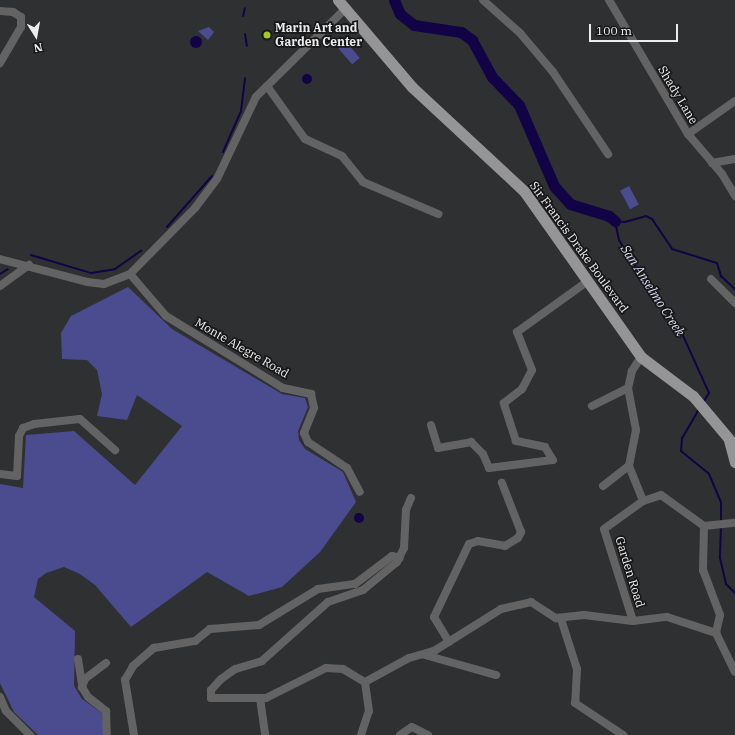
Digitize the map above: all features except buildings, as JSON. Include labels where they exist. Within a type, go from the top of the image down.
[{"type":"main road","name":"Sir Francis Drake Boulevard","points":[[338,0],[412,87],[524,191],[641,357],[693,396],[709,412],[732,443],[735,462]]},
{"type":"street","points":[[483,0],[520,33],[553,72],[608,154]]},
{"type":"street","name":"Shady Lane","points":[[609,0],[688,134],[712,163],[735,196]]},
{"type":"street","points":[[0,259],[104,284],[130,274],[195,208],[217,179],[249,108],[267,86],[345,9]]},
{"type":"street","points":[[0,11],[13,12],[21,17],[21,27],[0,63]]},
{"type":"street","points":[[267,86],[305,139],[342,156],[363,182],[438,214]]},
{"type":"street","points":[[688,134],[735,101]]},
{"type":"street","points":[[712,163],[735,159]]},
{"type":"street","points":[[0,286],[29,266]]},
{"type":"street","name":"Monte Alegre Road","points":[[130,274],[166,316],[283,388],[311,394],[314,408],[304,433],[308,442],[347,468],[360,492]]},
{"type":"street","points":[[711,279],[735,303]]},
{"type":"street","points":[[431,425],[438,448],[471,442],[483,454],[489,468],[554,460],[545,447],[516,440],[504,403],[522,390],[532,370],[517,332],[588,281]]},
{"type":"street","points":[[641,357],[632,371],[628,388],[636,430],[629,466],[643,501],[661,495],[704,526],[735,523]]},
{"type":"street","points":[[592,406],[628,388]]},
{"type":"street","points":[[0,474],[17,476],[19,436],[23,428],[34,424],[85,421],[103,444],[115,450]]},
{"type":"street","points":[[603,486],[629,466]]},
{"type":"street","points":[[449,642],[434,617],[469,544],[478,541],[505,546],[518,538],[521,532],[502,483]]},
{"type":"street","points":[[365,682],[343,669],[326,668],[260,698],[216,700],[210,695],[221,679],[235,669],[254,665],[275,652],[328,602],[364,590],[400,558],[405,538],[406,510],[411,498]]},
{"type":"street","name":"Garden Road","points":[[633,621],[604,529],[643,501]]},
{"type":"street","points":[[704,526],[703,570],[720,615],[716,633],[735,672]]},
{"type":"street","points":[[134,735],[125,680],[133,666],[154,648],[195,641],[210,629],[259,626],[318,589],[355,584],[392,556],[400,558]]},
{"type":"street","points":[[365,682],[409,658],[424,654],[449,642],[501,609],[530,602],[561,619],[584,615],[633,621],[667,617],[716,633]]},
{"type":"street","points":[[561,619],[577,669],[576,702],[624,735]]},
{"type":"street","points":[[424,654],[496,675]]},
{"type":"street","points":[[78,659],[84,693],[106,710],[107,735]]},
{"type":"street","points":[[82,683],[106,663]]},
{"type":"street","points":[[361,735],[369,711],[365,682]]},
{"type":"street","points":[[0,697],[6,711],[30,735]]},
{"type":"street","points":[[260,698],[265,735]]},
{"type":"street","points":[[400,735],[412,727],[428,735]]},
{"type":"shaded area","points":[[209,27],[214,32],[208,40],[198,31]]},
{"type":"shaded area","points":[[194,36],[198,36],[202,42],[198,48],[194,48],[190,44],[190,40]]},
{"type":"shaded area","points":[[346,42],[360,58],[352,64],[338,49]]},
{"type":"shaded area","points":[[305,74],[309,74],[311,75],[311,83],[305,84],[302,81],[302,77]]},
{"type":"shaded area","points":[[629,186],[639,205],[630,209],[620,191]]},
{"type":"shaded area","points":[[128,287],[172,329],[282,394],[305,398],[308,407],[298,431],[299,440],[305,449],[343,472],[356,502],[320,552],[282,587],[249,596],[207,572],[131,627],[95,585],[80,574],[64,567],[46,573],[38,579],[34,597],[75,631],[74,686],[82,699],[102,713],[104,735],[38,735],[14,712],[0,683],[0,484],[23,488],[26,435],[74,431],[135,485],[182,426],[137,395],[127,420],[97,416],[102,394],[97,370],[87,360],[62,359],[61,333],[71,316]]},
{"type":"shaded area","points":[[359,513],[364,518],[359,523],[354,518]]},
{"type":"waterway","points":[[394,0],[400,14],[414,25],[461,32],[472,40],[492,77],[519,105],[554,186],[570,204],[609,216],[615,221]]},
{"type":"waterway","points":[[243,16],[245,8]]},
{"type":"waterway","points":[[245,34],[247,46]]},
{"type":"waterway","points":[[223,152],[241,111],[245,78]]},
{"type":"waterway","points":[[167,227],[212,176]]},
{"type":"waterway","name":"San Anselmo Creek","points":[[704,401],[709,393],[679,327],[631,260],[619,240],[615,221],[625,222],[646,216],[652,219],[672,249],[717,263],[721,276],[735,289]]},
{"type":"waterway","points":[[31,255],[91,273],[115,269],[141,251]]},
{"type":"waterway","points":[[0,274],[8,269]]},
{"type":"waterway","name":"San Anselmo Creek","points":[[699,409],[682,438],[681,451],[709,474],[721,502],[721,522]]},
{"type":"waterway","name":"San Anselmo Creek","points":[[721,526],[720,558],[726,584],[735,593]]},
{"type":"place","name":"Marin Art and Garden Center","points":[[267,35]]}]
